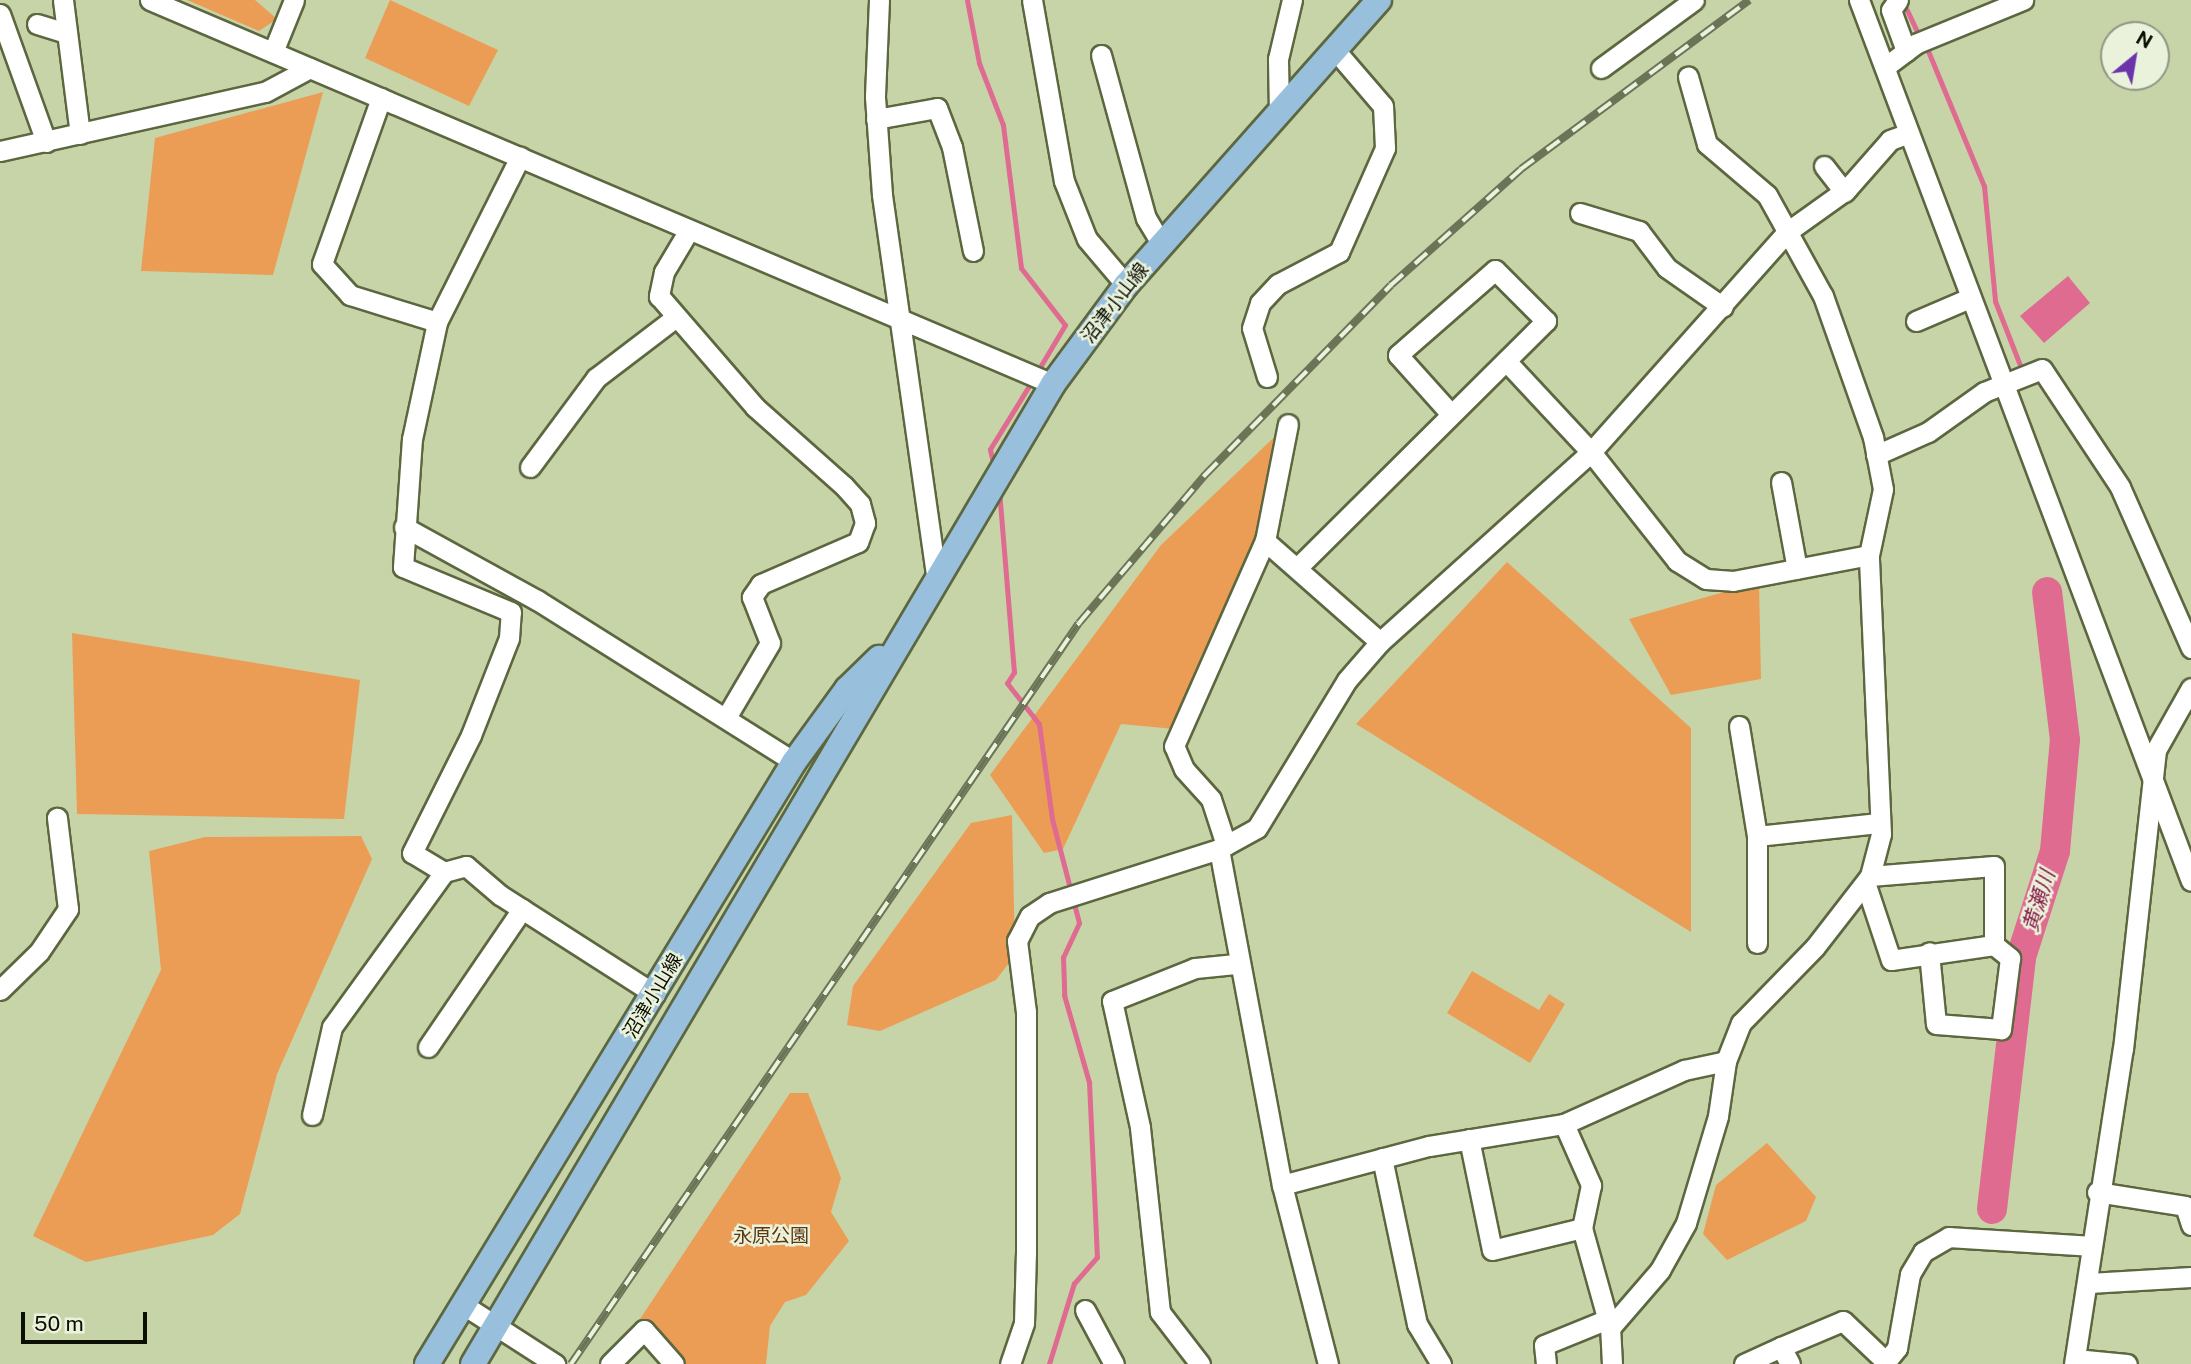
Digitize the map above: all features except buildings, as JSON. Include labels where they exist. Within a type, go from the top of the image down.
[{"type":"main road","name":"沼津小山線","points":[[473,1364],[897,640],[1053,384],[1126,285],[1379,0]]},
{"type":"main road","name":"沼津小山線","points":[[427,1364],[794,762],[847,689],[897,640]]},
{"type":"street","points":[[63,0],[80,134]]},
{"type":"street","points":[[150,0],[689,230],[902,315],[1053,384]]},
{"type":"street","points":[[273,52],[294,0]]},
{"type":"street","points":[[865,0],[877,25]]},
{"type":"street","points":[[879,0],[876,119],[936,575]]},
{"type":"street","points":[[1032,0],[1064,181],[1087,239],[1126,285]]},
{"type":"street","points":[[1279,113],[1278,59],[1292,0]]},
{"type":"street","points":[[1601,68],[1693,0]]},
{"type":"street","points":[[1859,0],[2191,881]]},
{"type":"street","points":[[1898,0],[1891,10],[1910,47]]},
{"type":"street","points":[[1885,67],[1910,47],[2023,0]]},
{"type":"street","points":[[0,14],[46,142]]},
{"type":"street","points":[[37,24],[67,33]]},
{"type":"street","points":[[1267,377],[1252,328],[1260,303],[1278,284],[1339,253],[1385,148],[1383,106],[1335,50]]},
{"type":"street","points":[[1101,55],[1146,218],[1162,245]]},
{"type":"street","points":[[0,151],[265,92],[310,68]]},
{"type":"street","points":[[1688,76],[1707,144],[1767,195],[1823,296],[1876,455],[1883,489],[1869,555],[1878,823],[1868,881],[1891,960],[1929,953],[1994,945],[2010,958],[2001,1029],[1936,1024],[1929,953]]},
{"type":"street","points":[[381,98],[322,264],[350,295],[437,322]]},
{"type":"street","points":[[876,119],[937,108],[952,146],[973,251]]},
{"type":"street","points":[[1010,1364],[1024,1323],[1026,1012],[1017,941],[1030,916],[1049,903],[1223,847],[1257,828],[1347,680],[1380,642],[1591,452],[1723,307],[1787,232],[1844,192],[1890,140],[1909,133]]},
{"type":"street","points":[[444,872],[412,853],[471,735],[509,638],[511,612],[403,568],[412,439],[437,322],[520,157]]},
{"type":"street","points":[[1824,166],[1844,192]]},
{"type":"street","points":[[1580,213],[1639,231],[1667,268],[1723,307]]},
{"type":"street","points":[[689,230],[664,272],[659,296],[755,407],[844,485],[860,504],[865,523],[858,542],[761,584],[752,597],[769,643],[727,716]]},
{"type":"street","points":[[1297,568],[1450,413],[1546,321],[1495,270],[1398,355],[1450,413]]},
{"type":"street","points":[[1916,321],[1970,298]]},
{"type":"street","points":[[530,467],[596,377],[676,317]]},
{"type":"street","points":[[1506,361],[1591,452],[1677,561],[1706,579],[1733,581],[1869,555]]},
{"type":"street","points":[[1876,455],[1928,432],[2003,385],[2042,369],[2120,487],[2191,648]]},
{"type":"street","points":[[1288,424],[1265,541],[1174,746],[1184,769],[1211,799],[1223,847],[1236,964],[1282,1185],[1328,1364]]},
{"type":"street","points":[[1781,482],[1797,569]]},
{"type":"street","points":[[404,527],[727,716],[794,762]]},
{"type":"street","points":[[1265,541],[1380,642]]},
{"type":"street","points":[[2127,1364],[2075,1362],[2089,1283],[2097,1192],[2123,1049],[2156,750],[2191,688]]},
{"type":"street","points":[[1739,726],[1757,836],[1757,943]]},
{"type":"street","points":[[0,990],[51,938],[68,909],[57,818]]},
{"type":"street","points":[[1757,836],[1878,823]]},
{"type":"street","points":[[312,1115],[332,1027],[444,872],[466,866],[522,909],[655,994]]},
{"type":"street","points":[[1546,1364],[1544,1345],[1609,1324],[1660,1270],[1686,1223],[1718,1116],[1726,1061],[1741,1023],[1868,881],[1994,866],[1994,945]]},
{"type":"street","points":[[428,1047],[522,909]]},
{"type":"street","points":[[1200,1364],[1160,1312],[1140,1126],[1112,1001],[1195,968],[1236,964]]},
{"type":"street","points":[[1282,1185],[1382,1157],[1469,1139],[1564,1124],[1684,1070],[1726,1061]]},
{"type":"street","points":[[1564,1124],[1591,1185],[1582,1228],[1609,1324],[1612,1364]]},
{"type":"street","points":[[1469,1139],[1492,1250],[1582,1228]]},
{"type":"street","points":[[1382,1157],[1417,1324],[1441,1364]]},
{"type":"street","points":[[2097,1192],[2185,1206],[2191,1225]]},
{"type":"street","points":[[1744,1364],[1786,1355],[1843,1321],[1883,1361],[1897,1348],[1910,1274],[1923,1252],[1949,1237],[2092,1247]]},
{"type":"street","points":[[2089,1283],[2191,1277]]},
{"type":"street","points":[[462,1304],[555,1364]]},
{"type":"street","points":[[1086,1310],[1114,1364]]},
{"type":"street","points":[[610,1364],[644,1330],[674,1364]]},
{"type":"green space","points":[[187,0],[255,0],[277,19],[259,31]]},
{"type":"green space","points":[[390,0],[498,50],[469,106],[365,58]]},
{"type":"green space","points":[[323,92],[273,275],[141,271],[155,138]]},
{"type":"green space","points":[[1288,424],[1262,534],[1174,729],[1121,724],[1063,849],[1044,853],[990,775],[1161,545]]},
{"type":"green space","points":[[1507,562],[1691,728],[1691,932],[1356,724]]},
{"type":"green space","points":[[1759,582],[1761,679],[1671,695],[1629,619]]},
{"type":"green space","points":[[72,633],[360,680],[344,819],[77,814]]},
{"type":"green space","points":[[1012,815],[1015,955],[996,980],[880,1031],[847,1025],[853,986],[971,823]]},
{"type":"green space","points":[[361,836],[372,859],[277,1074],[240,1214],[213,1235],[86,1262],[33,1236],[161,970],[149,851],[205,837]]},
{"type":"green space","points":[[1472,971],[1539,1010],[1549,994],[1565,1004],[1530,1063],[1447,1013]]},
{"type":"green space","name":"永原公園","points":[[790,1093],[808,1093],[841,1178],[831,1212],[849,1241],[806,1295],[785,1302],[770,1326],[766,1364],[680,1364],[640,1319]]},
{"type":"green space","points":[[1767,1143],[1816,1197],[1806,1221],[1727,1260],[1703,1234],[1716,1185]]},
{"type":"shaded area","points":[[2068,276],[2090,303],[2044,343],[2020,316]]},
{"type":"waterway","points":[[967,0],[979,63],[1003,125],[1021,268],[1065,325],[1037,372]]},
{"type":"waterway","points":[[1907,10],[1920,38]]},
{"type":"waterway","points":[[1926,46],[1984,186],[1995,301],[2020,365]]},
{"type":"waterway","points":[[994,467],[990,449],[1032,381]]},
{"type":"waterway","points":[[999,490],[1014,672],[1007,683],[1039,724],[1052,819],[1079,923],[1063,957],[1064,995],[1089,1082],[1097,1257],[1074,1283],[1049,1364]]},
{"type":"waterway","name":"黄瀬川","points":[[1992,1209],[2021,957],[2055,851],[2065,740],[2047,592]]},
{"type":"railway","points":[[571,1364],[1079,623],[1206,474],[1391,285],[1521,169],[1749,0]]}]
